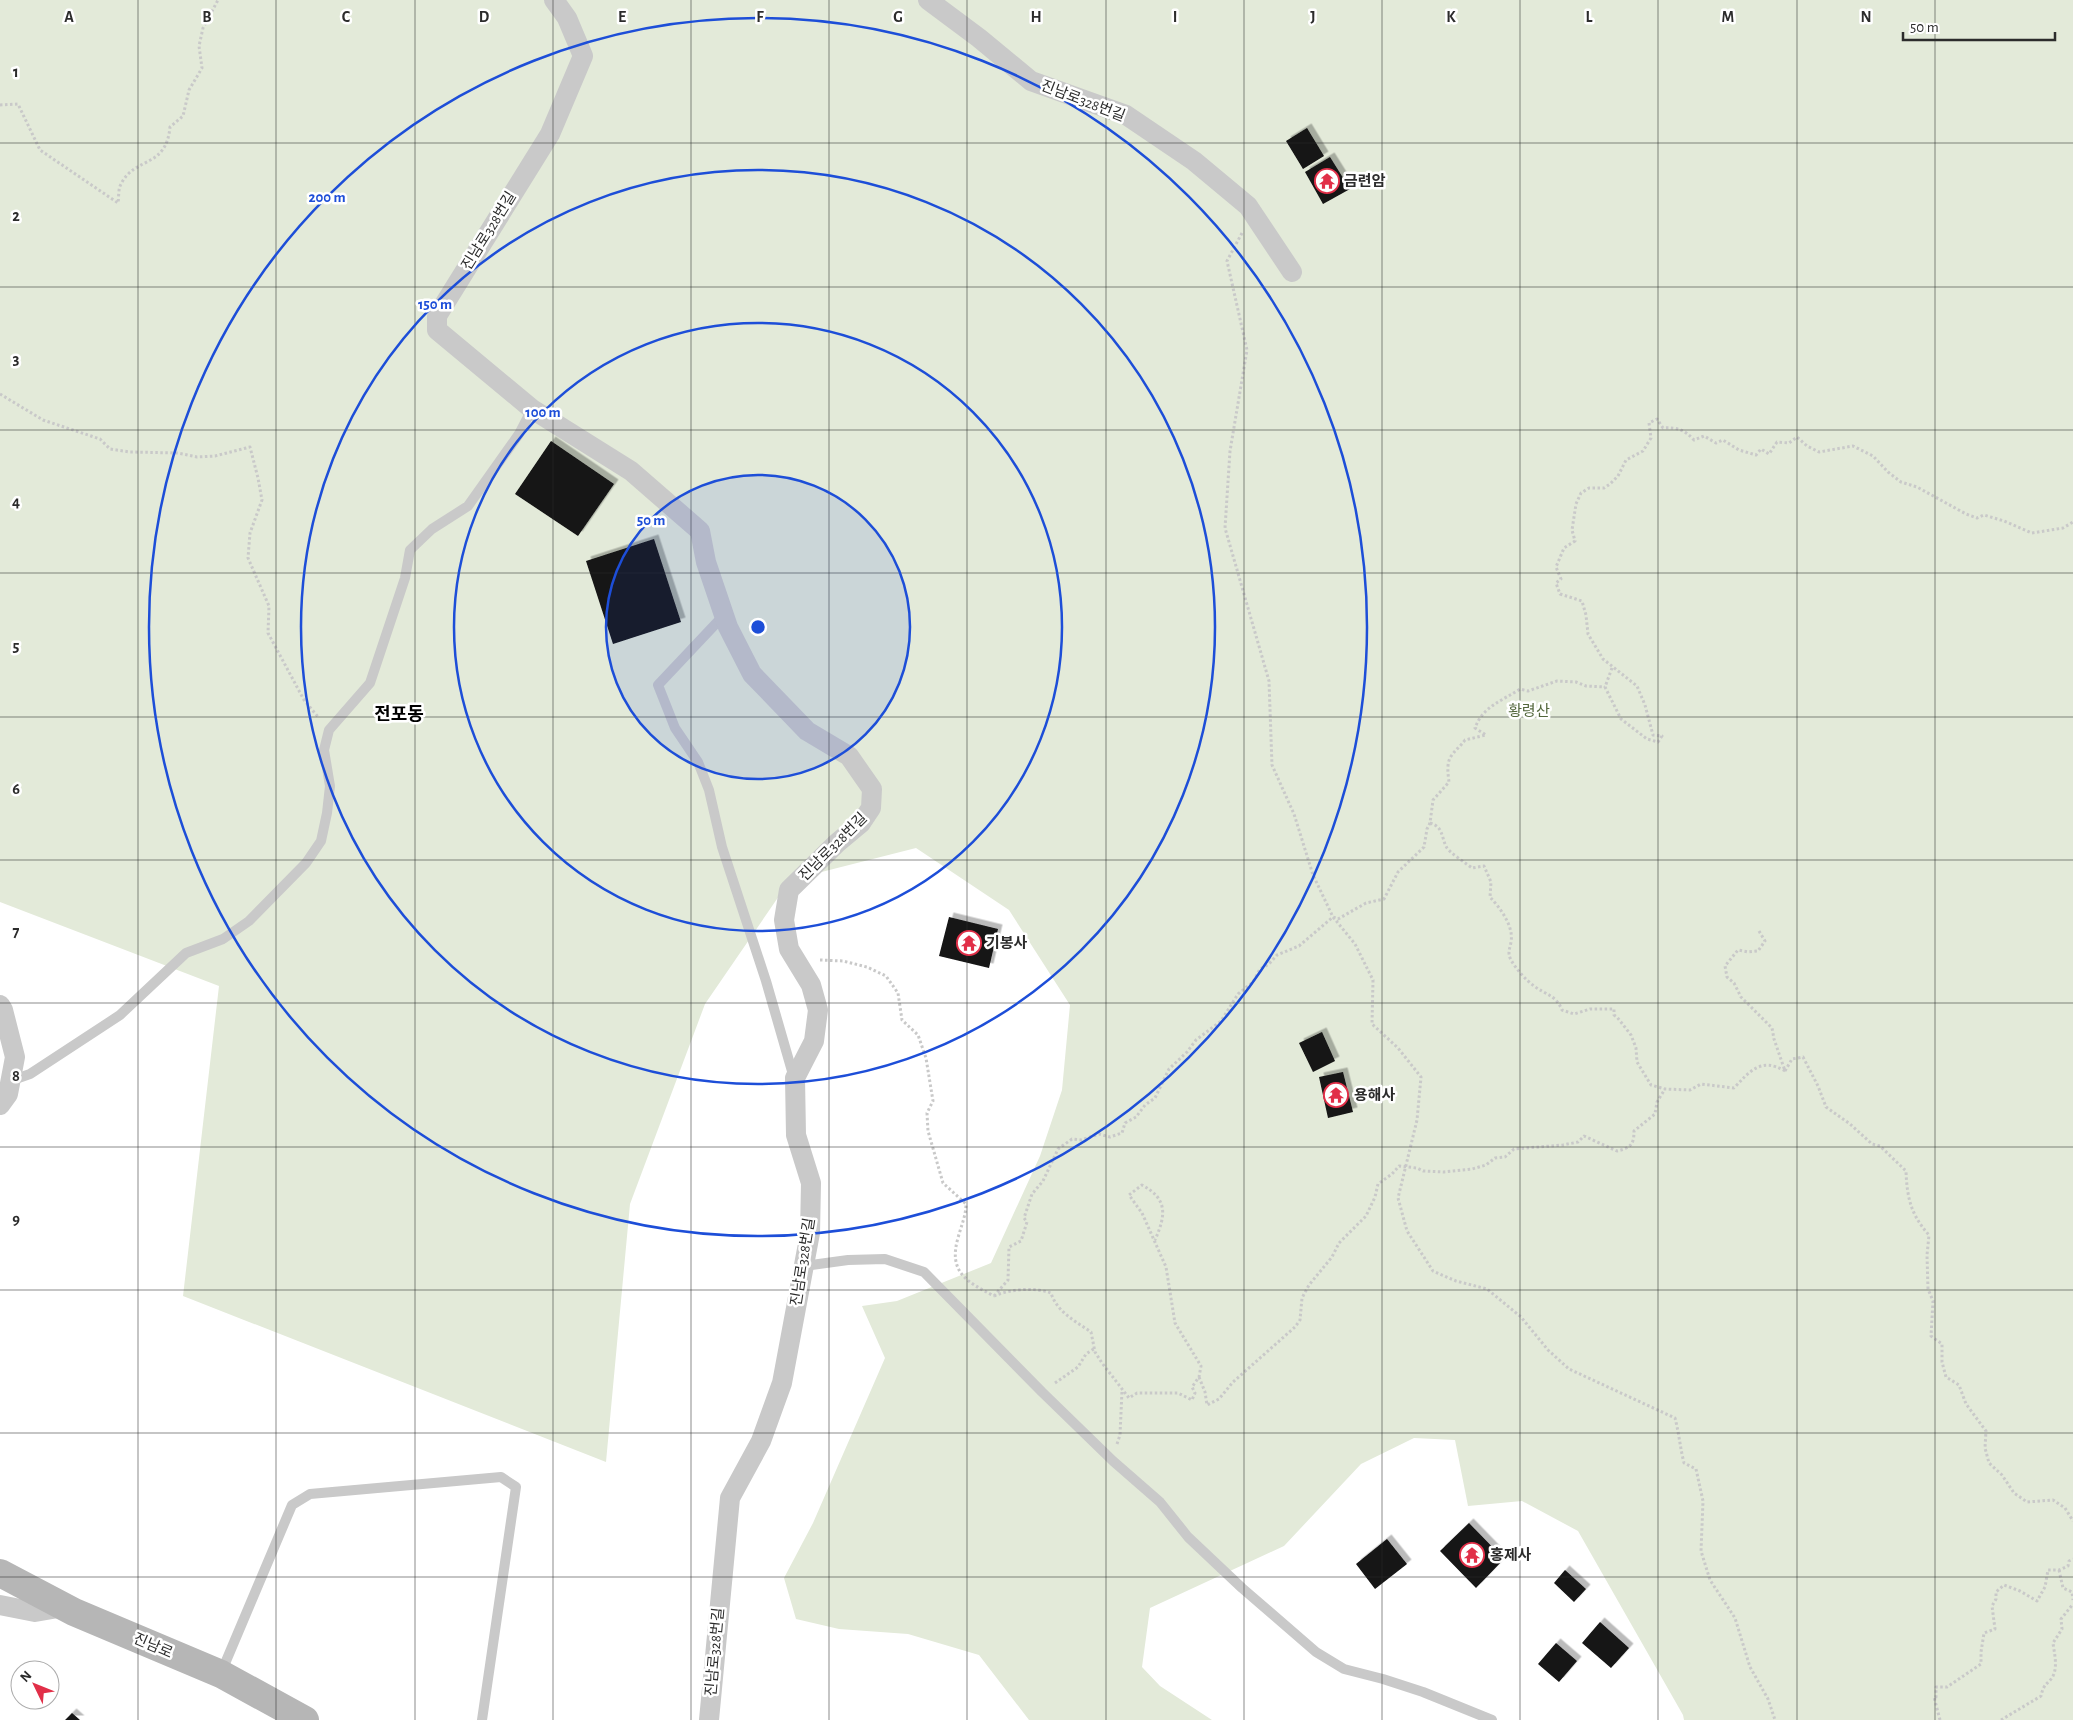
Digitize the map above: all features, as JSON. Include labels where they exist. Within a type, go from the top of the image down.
[{"type":"street","name":"진남로328번길","points":[[554,0],[567,18],[583,56],[550,134],[437,316],[437,330],[532,409],[632,471],[700,531],[706,562],[724,615],[752,674],[808,731],[849,756],[872,789],[871,808],[861,823],[837,843],[790,890],[784,920],[788,949],[811,985],[818,1010],[814,1041],[794,1078],[796,1135],[811,1183],[810,1234],[782,1383],[761,1441],[730,1498],[709,1720]]},
{"type":"street","name":"진남로328번길","points":[[928,0],[979,38],[1031,81],[1092,102],[1133,120],[1194,161],[1248,206],[1292,272]]},
{"type":"street","points":[[0,1005],[15,1057],[8,1094],[0,1105]]},
{"type":"street","name":"진남로","points":[[0,1573],[64,1607],[221,1674],[305,1720]]},
{"type":"street","points":[[0,1606],[35,1612],[64,1607]]},
{"type":"lane","points":[[10,1081],[30,1074],[120,1015],[186,953],[223,939],[249,921],[306,863],[320,841],[327,813],[330,786],[324,750],[329,730],[370,683],[405,578],[410,550],[432,529],[468,506],[519,434],[532,409]]},
{"type":"lane","points":[[724,615],[658,685],[675,728],[698,762],[709,790],[722,848],[766,981],[794,1078]]},
{"type":"lane","points":[[804,1266],[848,1260],[885,1260],[924,1272],[1042,1392],[1113,1461],[1160,1502],[1188,1536],[1208,1556],[1316,1652],[1344,1669],[1423,1692],[1492,1720]]},
{"type":"lane","points":[[221,1674],[292,1505],[310,1494],[501,1477],[516,1487],[482,1720]]},
{"type":"path","points":[[0,105],[18,104],[40,150],[118,203],[120,184],[131,171],[160,155],[169,139],[170,127],[183,116],[189,90],[202,68],[199,46],[203,28],[218,0]]},
{"type":"path","points":[[1252,213],[1227,261],[1247,350],[1230,451],[1225,528],[1269,681],[1272,766],[1294,814],[1313,875],[1333,917],[1355,944],[1373,980],[1372,1024],[1398,1048],[1421,1077],[1417,1120],[1398,1198],[1408,1230],[1433,1271],[1456,1282],[1487,1289],[1521,1317],[1548,1350],[1569,1369],[1675,1418],[1680,1435],[1680,1448],[1684,1463],[1696,1469],[1702,1493],[1701,1551],[1710,1580],[1734,1618],[1750,1667],[1768,1699],[1775,1720]]},
{"type":"path","points":[[0,394],[43,420],[100,439],[110,448],[130,452],[178,453],[197,458],[215,456],[250,447],[262,500],[250,533],[248,558],[270,606],[268,633],[304,700],[329,730]]},
{"type":"path","points":[[1612,668],[1605,687],[1621,718],[1647,739],[1658,742],[1662,736],[1653,735],[1645,705],[1637,686],[1603,659],[1588,634],[1582,601],[1560,594],[1556,583],[1561,579],[1556,567],[1564,548],[1575,541],[1572,530],[1576,504],[1581,493],[1589,488],[1604,488],[1610,484],[1618,476],[1626,460],[1643,451],[1651,438],[1649,424],[1657,419],[1664,428],[1675,427],[1686,432],[1694,440],[1704,436],[1716,442],[1724,440],[1739,450],[1756,455],[1761,449],[1769,454],[1777,442],[1789,443],[1797,437],[1807,446],[1819,452],[1853,446],[1873,456],[1901,482],[1917,487],[1966,514],[1977,518],[1984,516],[2004,521],[2032,534],[2063,528],[2073,522]]},
{"type":"path","points":[[994,1296],[1008,1280],[1009,1247],[1021,1241],[1027,1222],[1024,1218],[1032,1194],[1043,1181],[1058,1149],[1072,1139],[1081,1140],[1099,1134],[1110,1137],[1122,1134],[1125,1123],[1136,1117],[1145,1105],[1155,1098],[1169,1069],[1188,1052],[1196,1040],[1221,1021],[1238,994],[1252,982],[1260,969],[1269,964],[1277,955],[1299,946],[1333,917],[1338,918],[1366,903],[1384,899],[1398,872],[1424,847],[1433,800],[1449,782],[1447,767],[1451,755],[1460,749],[1465,740],[1486,735],[1476,728],[1482,714],[1490,705],[1501,702],[1520,690],[1528,691],[1557,681],[1605,687]]},
{"type":"path","points":[[1430,823],[1436,825],[1444,837],[1447,849],[1462,861],[1472,868],[1484,866],[1491,882],[1490,897],[1503,912],[1508,923],[1512,941],[1508,950],[1510,959],[1520,972],[1533,986],[1559,1000],[1562,1010],[1574,1014],[1590,1008],[1614,1009],[1614,1015],[1631,1035],[1636,1048],[1637,1062],[1649,1083],[1664,1089],[1690,1090],[1701,1084],[1734,1088],[1749,1072],[1762,1066],[1773,1064],[1785,1071]]},
{"type":"path","points":[[1759,931],[1764,941],[1761,946],[1758,950],[1748,952],[1738,950],[1725,966],[1727,977],[1734,984],[1741,997],[1772,1028],[1785,1071]]},
{"type":"path","points":[[788,949],[817,960],[843,961],[867,967],[886,976],[898,993],[902,1020],[918,1035],[926,1058],[933,1101],[927,1113],[928,1130],[943,1183],[966,1204],[966,1215],[957,1240],[955,1259],[959,1273],[973,1285],[994,1296],[1008,1291],[1043,1290],[1051,1293],[1054,1302],[1063,1313],[1091,1332],[1094,1348],[1102,1363],[1129,1398],[1136,1393],[1178,1393],[1192,1400],[1195,1393],[1192,1387],[1199,1377],[1201,1366],[1175,1323],[1166,1267],[1142,1213],[1129,1195],[1142,1185],[1154,1192],[1164,1213],[1162,1224],[1155,1240]]},
{"type":"path","points":[[1785,1071],[1792,1059],[1803,1057],[1818,1086],[1826,1107],[1850,1124],[1872,1144],[1880,1146],[1906,1171],[1909,1199],[1916,1220],[1929,1235],[1927,1255],[1928,1289],[1933,1301],[1931,1336],[1942,1344],[1942,1362],[1946,1377],[1959,1385],[1966,1404],[1986,1432],[1985,1448],[1989,1464],[2002,1475],[2014,1493],[2027,1502],[2053,1500],[2065,1508],[2073,1521]]},
{"type":"path","points":[[1199,1377],[1205,1392],[1207,1405],[1219,1399],[1233,1382],[1295,1327],[1300,1320],[1302,1298],[1309,1285],[1332,1257],[1339,1243],[1366,1216],[1375,1197],[1378,1184],[1392,1174],[1399,1166],[1423,1171],[1444,1172],[1472,1169],[1486,1164],[1495,1158],[1505,1156],[1514,1149],[1563,1145],[1578,1142],[1584,1136],[1618,1151],[1629,1148],[1634,1142],[1634,1131],[1655,1114],[1657,1102],[1664,1089]]},
{"type":"path","points":[[1042,1392],[1078,1367],[1086,1354],[1094,1348]]},
{"type":"path","points":[[1113,1461],[1120,1434],[1122,1390]]},
{"type":"path","points":[[1940,1720],[1934,1697],[1936,1697],[1936,1687],[1947,1687],[1981,1664],[1984,1633],[1995,1629],[1992,1606],[1996,1600],[1996,1592],[2004,1585],[2037,1601],[2045,1587],[2048,1570],[2060,1570],[2068,1566],[2070,1561],[2073,1560]]},
{"type":"path","points":[[2060,1570],[2063,1588],[2072,1592],[2073,1600]]},
{"type":"path","points":[[2001,1720],[2041,1696],[2043,1686],[2053,1676],[2055,1664],[2053,1642],[2062,1629],[2061,1619],[2073,1604]]},
{"type":"green space","name":"황령산","points":[[0,0],[2073,0],[2073,1720],[1684,1720],[1683,1715],[1578,1531],[1522,1501],[1468,1506],[1455,1440],[1414,1438],[1361,1464],[1284,1546],[1150,1608],[1142,1667],[1160,1686],[1212,1720],[1029,1720],[979,1655],[908,1634],[839,1629],[796,1619],[784,1578],[813,1523],[885,1358],[862,1306],[897,1301],[991,1263],[1040,1156],[1062,1090],[1070,1005],[1009,910],[916,848],[790,880],[705,1004],[630,1204],[606,1462],[183,1296],[219,986],[0,902]]},
{"type":"building","points":[[1307,128],[1324,156],[1303,169],[1286,141]]},
{"type":"building","name":"금련암","points":[[1330,157],[1350,189],[1323,204],[1305,172]]},
{"type":"building","points":[[551,441],[614,484],[578,536],[515,494]]},
{"type":"building","points":[[654,539],[681,622],[613,644],[586,561]]},
{"type":"building","name":"기봉사","points":[[949,917],[998,929],[989,968],[939,956]]},
{"type":"building","points":[[1322,1032],[1335,1061],[1313,1072],[1299,1043]]},
{"type":"building","name":"용해사","points":[[1343,1072],[1353,1112],[1328,1118],[1319,1077]]},
{"type":"building","name":"홍제사","points":[[1469,1523],[1504,1559],[1476,1588],[1440,1551]]},
{"type":"building","points":[[1387,1539],[1407,1564],[1375,1589],[1356,1564]]},
{"type":"building","points":[[1565,1570],[1586,1589],[1574,1602],[1554,1583]]},
{"type":"building","points":[[1600,1622],[1629,1648],[1611,1668],[1582,1643]]},
{"type":"building","points":[[1556,1643],[1577,1661],[1559,1682],[1538,1664]]},
{"type":"building","points":[[72,1713],[80,1720],[65,1720]]},
{"type":"place","name":"금련암","points":[[1327,181]]},
{"type":"place","name":"기봉사","points":[[969,943]]},
{"type":"place","name":"용해사","points":[[1336,1095]]},
{"type":"place","name":"홍제사","points":[[1472,1555]]},
{"type":"district","name":"전포동","points":[[399,715]]}]
